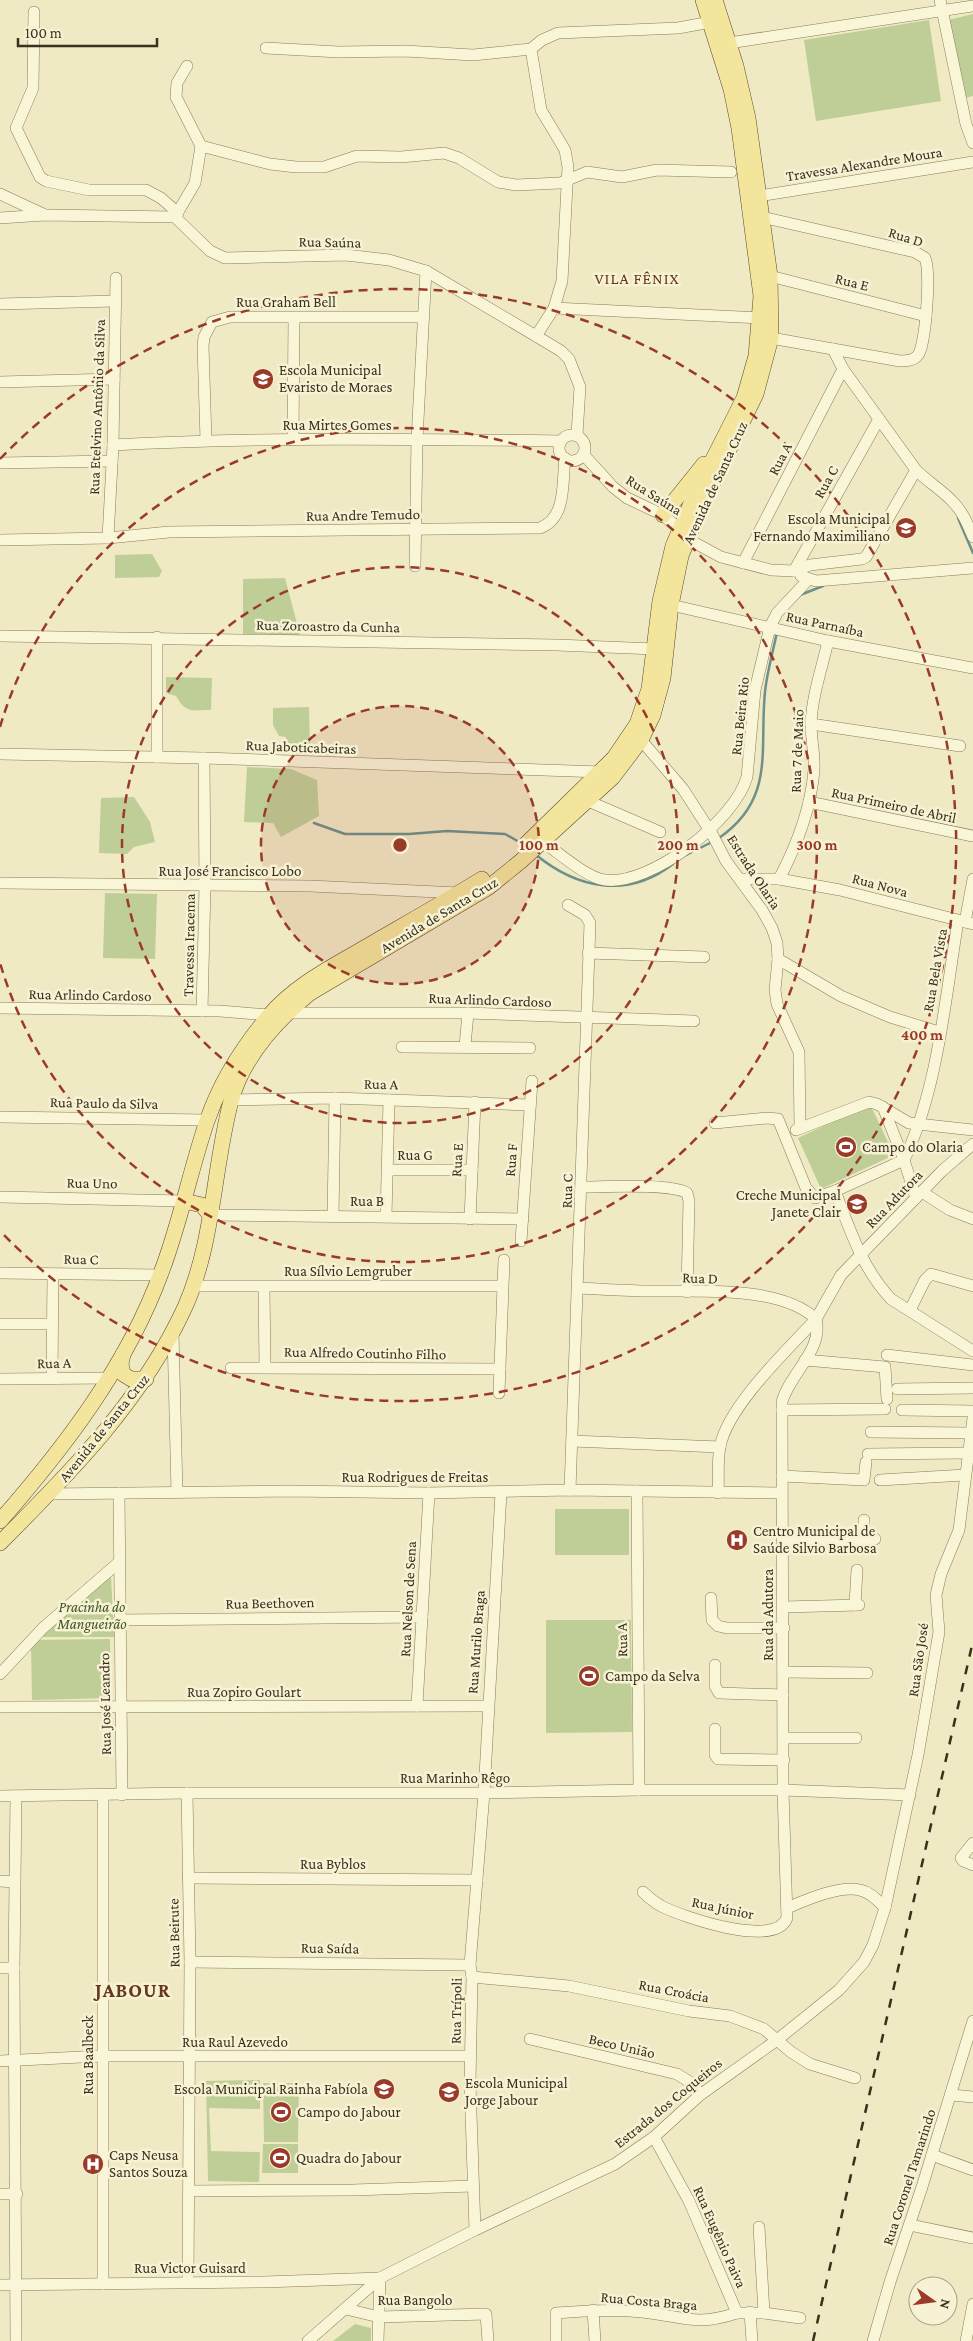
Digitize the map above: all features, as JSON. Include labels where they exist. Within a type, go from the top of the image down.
[{"type":"main road","name":"Avenida de Santa Cruz","points":[[0,1521],[36,1480],[108,1378],[144,1313],[161,1275],[207,1120],[238,1057],[269,1015],[310,980],[459,893],[530,848],[588,801],[613,777],[641,740],[658,699],[671,605],[684,533],[719,446],[736,415],[750,380],[756,356],[761,318],[760,287],[736,111],[703,0]]},
{"type":"main road","name":"Avenida de Santa Cruz","points":[[0,1543],[49,1494],[146,1379],[174,1331],[193,1286],[210,1215],[231,1100],[260,1045],[285,1014],[339,974],[489,887],[530,848],[601,772],[628,741],[637,724],[649,689],[660,600],[666,572],[684,533],[756,394],[771,338],[770,276],[748,118],[729,43],[715,0]]},
{"type":"main road","points":[[663,515],[719,446]]},
{"type":"main road","points":[[184,1201],[202,1205],[210,1215]]},
{"type":"main road","points":[[124,1350],[121,1364],[123,1374],[131,1379],[146,1379]]},
{"type":"street","points":[[940,6],[966,124],[973,143]]},
{"type":"street","points":[[729,43],[940,6],[973,6]]},
{"type":"street","name":"Rua Saúna","points":[[34,12],[33,88],[16,128],[40,177],[46,181],[89,190],[146,190],[161,198],[210,251],[225,258],[346,255],[389,260],[426,271],[561,351],[569,359],[580,387],[577,435]]},
{"type":"street","points":[[266,48],[339,52],[405,51],[461,56],[531,49],[542,40],[558,33],[678,28],[711,22]]},
{"type":"street","points":[[531,49],[541,110],[565,150],[567,157],[564,264],[554,308],[536,336]]},
{"type":"street","points":[[0,218],[44,214],[176,215],[196,183],[201,146],[176,97],[177,83],[187,66]]},
{"type":"street","points":[[201,146],[270,164],[296,167],[324,166],[357,156],[401,157],[444,153],[459,158],[506,184],[566,183],[586,172],[622,177],[657,170],[732,172]]},
{"type":"street","name":"Travessa Alexandre Moura","points":[[759,196],[973,162]]},
{"type":"street","points":[[0,194],[44,214]]},
{"type":"street","name":"Rua D","points":[[762,217],[922,255],[928,263],[926,316],[919,355],[910,360],[900,362],[833,349]]},
{"type":"street","points":[[415,566],[417,439],[426,271]]},
{"type":"street","name":"Rua E","points":[[770,276],[926,316]]},
{"type":"street","name":"Rua Etelvino Antônio da Silva","points":[[108,538],[113,445],[116,278]]},
{"type":"street","points":[[0,304],[115,301]]},
{"type":"street","points":[[554,308],[761,318]]},
{"type":"street","name":"Rua Graham Bell","points":[[206,440],[203,346],[212,322],[230,317],[422,318]]},
{"type":"street","points":[[292,440],[294,318]]},
{"type":"street","points":[[771,338],[833,349],[843,369],[916,470],[929,483],[953,501],[970,522],[973,537]]},
{"type":"street","name":"Rua A","points":[[743,563],[843,369]]},
{"type":"street","points":[[0,382],[114,380]]},
{"type":"street","name":"Rua C","points":[[794,571],[879,419]]},
{"type":"street","points":[[577,435],[585,445],[584,455],[576,460],[565,458],[559,449],[561,441],[566,436],[577,435]]},
{"type":"street","name":"Rua Mirtes Gomes","points":[[113,445],[206,440],[417,439],[561,441]]},
{"type":"street","name":"Rua Saúna","points":[[584,455],[613,487],[627,498],[663,515],[684,533]]},
{"type":"street","name":"Rua Andre Temudo","points":[[0,540],[108,538],[169,532],[531,529],[548,525],[559,510],[565,458]]},
{"type":"street","points":[[0,463],[112,461]]},
{"type":"street","points":[[684,533],[706,550],[743,563],[771,570],[794,571],[810,565],[866,557],[916,470]]},
{"type":"street","points":[[794,571],[808,580],[837,580],[946,568],[973,568]]},
{"type":"street","name":"Rua Beira Rio","points":[[530,848],[603,880],[613,880],[643,874],[658,868],[711,831],[735,804],[743,790],[750,762],[755,690],[776,629],[777,613],[808,580]]},
{"type":"street","name":"Rua Parnaíba","points":[[671,605],[828,641],[973,668]]},
{"type":"street","name":"Rua Zoroastro da Cunha","points":[[0,636],[547,645],[655,650]]},
{"type":"street","points":[[157,638],[157,757]]},
{"type":"street","name":"Rua 7 de Maio","points":[[779,879],[796,848],[809,802],[814,771],[811,724],[817,686],[828,641]]},
{"type":"street","points":[[811,724],[960,746]]},
{"type":"street","name":"Estrada Olaria","points":[[641,740],[683,788],[772,928],[777,943],[778,959],[775,990],[777,1004],[799,1052],[800,1127]]},
{"type":"street","name":"Rua Jaboticabeiras","points":[[0,754],[204,758],[601,772]]},
{"type":"street","name":"Travessa Iracema","points":[[202,1011],[205,886],[204,758]]},
{"type":"street","points":[[588,801],[660,832]]},
{"type":"street","name":"Rua Primeiro de Abril","points":[[809,802],[973,836]]},
{"type":"street","points":[[740,879],[779,879]]},
{"type":"street","name":"Rua Nova","points":[[779,879],[840,890],[965,923]]},
{"type":"street","name":"Rua Bela Vista","points":[[904,1160],[918,1125],[928,1090],[973,879]]},
{"type":"street","name":"Rua José Francisco Lobo","points":[[0,883],[310,886],[459,893]]},
{"type":"street","name":"Rua C","points":[[568,905],[585,915],[590,923],[570,1490]]},
{"type":"street","points":[[588,953],[704,956]]},
{"type":"street","points":[[778,959],[841,996],[890,1017],[939,1032]]},
{"type":"street","name":"Rua Arlindo Cardoso","points":[[0,1008],[202,1011],[269,1015]]},
{"type":"street","points":[[465,1046],[468,1013]]},
{"type":"street","name":"Rua Arlindo Cardoso","points":[[285,1014],[468,1013],[586,1019],[694,1021]]},
{"type":"street","points":[[402,1047],[530,1048]]},
{"type":"street","name":"Rua F","points":[[521,1241],[532,1080]]},
{"type":"street","points":[[333,1216],[334,1098]]},
{"type":"street","name":"Rua A","points":[[231,1100],[334,1098],[530,1105]]},
{"type":"street","points":[[386,1216],[389,1170],[389,1100]]},
{"type":"street","name":"Rua E","points":[[470,1219],[475,1102]]},
{"type":"street","points":[[785,1135],[800,1127],[862,1103],[873,1102],[903,1121],[918,1125],[973,1130]]},
{"type":"street","points":[[883,1107],[919,1195],[973,1219]]},
{"type":"street","name":"Rua Paulo da Silva","points":[[0,1117],[207,1120]]},
{"type":"street","points":[[715,1123],[774,1118],[781,1122],[810,1194],[817,1198],[904,1160]]},
{"type":"street","name":"Rua Adutora","points":[[859,1256],[973,1144]]},
{"type":"street","name":"Rua G","points":[[389,1170],[472,1170]]},
{"type":"street","points":[[582,1187],[680,1189],[688,1196],[687,1292]]},
{"type":"street","points":[[836,1191],[859,1256],[891,1299],[973,1351]]},
{"type":"street","name":"Rua Uno","points":[[0,1197],[184,1201]]},
{"type":"street","name":"Rua B","points":[[210,1215],[386,1216],[470,1219],[523,1218]]},
{"type":"street","name":"Rua da Adutora","points":[[788,1908],[783,1790],[782,1410],[787,1388],[805,1360],[816,1336],[816,1319],[841,1275],[859,1256]]},
{"type":"street","points":[[499,1393],[504,1260]]},
{"type":"street","name":"Rua C","points":[[0,1272],[161,1275]]},
{"type":"street","points":[[52,1378],[51,1324],[53,1274]]},
{"type":"street","points":[[910,1310],[925,1280],[931,1274],[973,1286]]},
{"type":"street","name":"Rua Sílvio Lemgruber","points":[[193,1286],[502,1286]]},
{"type":"street","points":[[264,1287],[265,1367]]},
{"type":"street","name":"Rua D","points":[[578,1288],[764,1296],[797,1306],[808,1311],[816,1319]]},
{"type":"street","points":[[718,1493],[720,1447],[735,1413],[761,1379],[816,1319]]},
{"type":"street","points":[[0,1324],[51,1324]]},
{"type":"street","points":[[174,1331],[177,1492]]},
{"type":"street","points":[[887,1355],[973,1365]]},
{"type":"street","points":[[782,1410],[886,1404],[885,1367],[805,1360]]},
{"type":"street","name":"Rua Alfredo Coutinho Filho","points":[[231,1368],[500,1369]]},
{"type":"street","name":"Rua A","points":[[0,1379],[108,1378]]},
{"type":"street","points":[[897,1389],[973,1388]]},
{"type":"street","points":[[902,1410],[973,1411]]},
{"type":"street","name":"Rua São José","points":[[885,1908],[910,1795],[939,1632],[936,1596],[941,1574],[959,1530],[967,1453],[973,1418]]},
{"type":"street","points":[[871,1432],[970,1433]]},
{"type":"street","points":[[572,1441],[720,1447]]},
{"type":"street","points":[[782,1476],[864,1480],[867,1458],[967,1453]]},
{"type":"street","points":[[880,1480],[965,1475]]},
{"type":"street","name":"Rua Rodrigues de Freitas","points":[[49,1494],[118,1492],[429,1494],[570,1490],[782,1493]]},
{"type":"street","name":"Rua A","points":[[637,1491],[640,1790]]},
{"type":"street","name":"Rua José Leandro","points":[[118,1492],[122,1795]]},
{"type":"street","name":"Rua Murilo Braga","points":[[484,1793],[501,1493]]},
{"type":"street","name":"Rua Nelson de Sena","points":[[417,1706],[429,1494]]},
{"type":"street","points":[[783,1541],[869,1539],[864,1520]]},
{"type":"street","points":[[0,1674],[43,1628],[118,1563]]},
{"type":"street","points":[[784,1607],[857,1605],[857,1570]]},
{"type":"street","points":[[711,1598],[712,1620],[721,1627],[784,1628]]},
{"type":"street","name":"Rua Beethoven","points":[[120,1620],[422,1617]]},
{"type":"street","points":[[715,1665],[715,1686],[719,1693],[783,1696]]},
{"type":"street","points":[[783,1672],[867,1673]]},
{"type":"street","name":"Rua Zopiro Goulart","points":[[0,1707],[488,1706]]},
{"type":"street","points":[[715,1729],[715,1755],[718,1759],[784,1760]]},
{"type":"street","points":[[784,1738],[856,1738]]},
{"type":"street","name":"Rua Marinho Rêgo","points":[[0,1796],[103,1796],[187,1793],[484,1793],[640,1790],[783,1790],[910,1795]]},
{"type":"street","name":"Rua Beirute","points":[[187,1793],[190,1962],[188,2282]]},
{"type":"street","name":"Rua Trípoli","points":[[475,2230],[470,2056],[472,1977],[470,1965],[484,1793]]},
{"type":"street","points":[[16,1796],[14,1882],[16,2341]]},
{"type":"street","name":"Rua Baalbeck","points":[[103,1796],[103,2284]]},
{"type":"street","points":[[972,1865],[961,1858],[973,1844]]},
{"type":"street","name":"Rua Byblos","points":[[188,1878],[477,1880]]},
{"type":"street","points":[[0,1882],[14,1882]]},
{"type":"street","points":[[788,1908],[812,1898],[852,1889],[861,1890],[872,1895],[885,1908]]},
{"type":"street","name":"Rua Júnior","points":[[643,1892],[652,1901],[674,1912],[704,1922],[743,1930],[778,1929],[785,1924],[788,1908]]},
{"type":"street","name":"Estrada dos Coqueiros","points":[[308,2341],[380,2278],[475,2230],[615,2164],[654,2138],[700,2095],[776,2040],[839,1990],[852,1977],[873,1945],[885,1908]]},
{"type":"street","name":"Rua Saída","points":[[190,1962],[470,1965]]},
{"type":"street","points":[[0,1968],[14,1968]]},
{"type":"street","name":"Rua Croácia","points":[[472,1977],[569,1986],[689,2011],[730,2016],[764,2028],[776,2040],[810,2064],[855,2078]]},
{"type":"street","name":"Rua Coronel Tamarindo","points":[[873,2341],[890,2282],[952,2095],[973,2021]]},
{"type":"street","name":"Beco União","points":[[530,2039],[677,2074],[693,2084],[700,2095]]},
{"type":"street","name":"Rua Raul Azevedo","points":[[0,2061],[102,2056],[470,2056]]},
{"type":"street","points":[[952,2095],[973,2097]]},
{"type":"street","name":"Rua Eugênio Paiva","points":[[654,2138],[689,2201],[737,2313],[764,2313],[800,2318]]},
{"type":"street","points":[[932,2155],[973,2170]]},
{"type":"street","points":[[190,2190],[288,2191],[473,2186]]},
{"type":"street","points":[[0,2194],[16,2194]]},
{"type":"street","points":[[910,2225],[973,2238]]},
{"type":"street","points":[[758,2226],[764,2313]]},
{"type":"street","points":[[378,2341],[380,2278]]},
{"type":"street","name":"Rua Victor Guisard","points":[[0,2285],[380,2278]]},
{"type":"street","points":[[966,2341],[973,2304]]},
{"type":"street","name":"Rua Bangolo","points":[[346,2309],[379,2317],[486,2314],[488,2341]]},
{"type":"street","points":[[593,2310],[595,2341]]},
{"type":"street","name":"Rua Costa Braga","points":[[556,2341],[556,2313],[593,2310],[642,2312],[690,2321],[712,2320],[737,2313]]},
{"type":"street","points":[[750,2312],[752,2341]]},
{"type":"green space","points":[[973,14],[973,96],[964,98],[948,20]]},
{"type":"green space","points":[[929,20],[941,101],[816,121],[804,40]]},
{"type":"green space","points":[[152,554],[162,571],[159,577],[115,578],[115,555]]},
{"type":"green space","points":[[285,578],[300,635],[243,635],[243,579]]},
{"type":"green space","points":[[166,677],[212,678],[211,710],[190,710],[183,706],[176,696],[166,693]]},
{"type":"green space","points":[[309,707],[310,749],[298,749],[284,755],[286,737],[279,736],[273,725],[273,708]]},
{"type":"green space","points":[[247,767],[291,769],[317,780],[319,816],[281,837],[273,823],[244,822]]},
{"type":"green space","points":[[134,797],[150,822],[155,842],[134,847],[127,854],[99,853],[101,798]]},
{"type":"green space","points":[[105,893],[157,894],[155,959],[103,958]]},
{"type":"green space","name":"Campo do Olaria","points":[[870,1104],[894,1155],[821,1189],[798,1138]]},
{"type":"green space","points":[[555,1509],[629,1509],[629,1555],[555,1555]]},
{"type":"green space","name":"Pracinha do Mangueirão","points":[[111,1576],[114,1637],[37,1637]]},
{"type":"green space","name":"Campo da Selva","points":[[546,1620],[631,1620],[632,1732],[546,1733]]},
{"type":"green space","points":[[110,1639],[111,1698],[32,1700],[31,1640]]},
{"type":"green space","points":[[260,2080],[260,2109],[209,2108],[211,2151],[260,2152],[259,2182],[208,2181],[206,2081]]},
{"type":"green space","name":"Campo do Jabour","points":[[263,2083],[299,2083],[298,2142],[264,2142]]},
{"type":"green space","name":"Quadra do Jabour","points":[[263,2144],[298,2144],[298,2173],[262,2173]]},
{"type":"green space","points":[[355,2324],[371,2328],[371,2341],[333,2341]]},
{"type":"waterway","points":[[958,518],[973,553]]},
{"type":"waterway","points":[[800,595],[823,586]]},
{"type":"waterway","points":[[719,838],[737,823],[749,807],[757,790],[763,753],[766,684],[777,632]]},
{"type":"waterway","points":[[314,823],[345,834],[409,834],[447,831],[505,834],[521,843]]},
{"type":"waterway","points":[[686,855],[712,842]]},
{"type":"waterway","points":[[535,854],[551,866],[568,875],[585,882],[603,885],[621,885],[638,882],[656,875],[673,864]]},
{"type":"railway","points":[[813,2341],[973,1641]]},
{"type":"place","name":"Escola Municipal Evaristo de Moraes","points":[[263,379]]},
{"type":"place","name":"Escola Municipal Fernando Maximiliano","points":[[906,528]]},
{"type":"place","name":"Campo do Olaria","points":[[846,1147]]},
{"type":"place","name":"Creche Municipal Janete Clair","points":[[857,1204]]},
{"type":"place","name":"Centro Municipal de Saúde Silvio Barbosa","points":[[737,1540]]},
{"type":"place","name":"Campo da Selva","points":[[589,1676]]},
{"type":"place","name":"Escola Municipal Rainha Fabíola","points":[[384,2089]]},
{"type":"place","name":"Escola Municipal Jorge Jabour","points":[[449,2092]]},
{"type":"place","name":"Campo do Jabour","points":[[281,2112]]},
{"type":"place","name":"Quadra do Jabour","points":[[280,2158]]},
{"type":"place","name":"Caps Neusa Santos Souza","points":[[93,2164]]},
{"type":"district","name":"VILA FÊNIX","points":[[637,278]]},
{"type":"district","name":"JABOUR","points":[[133,1990]]}]
